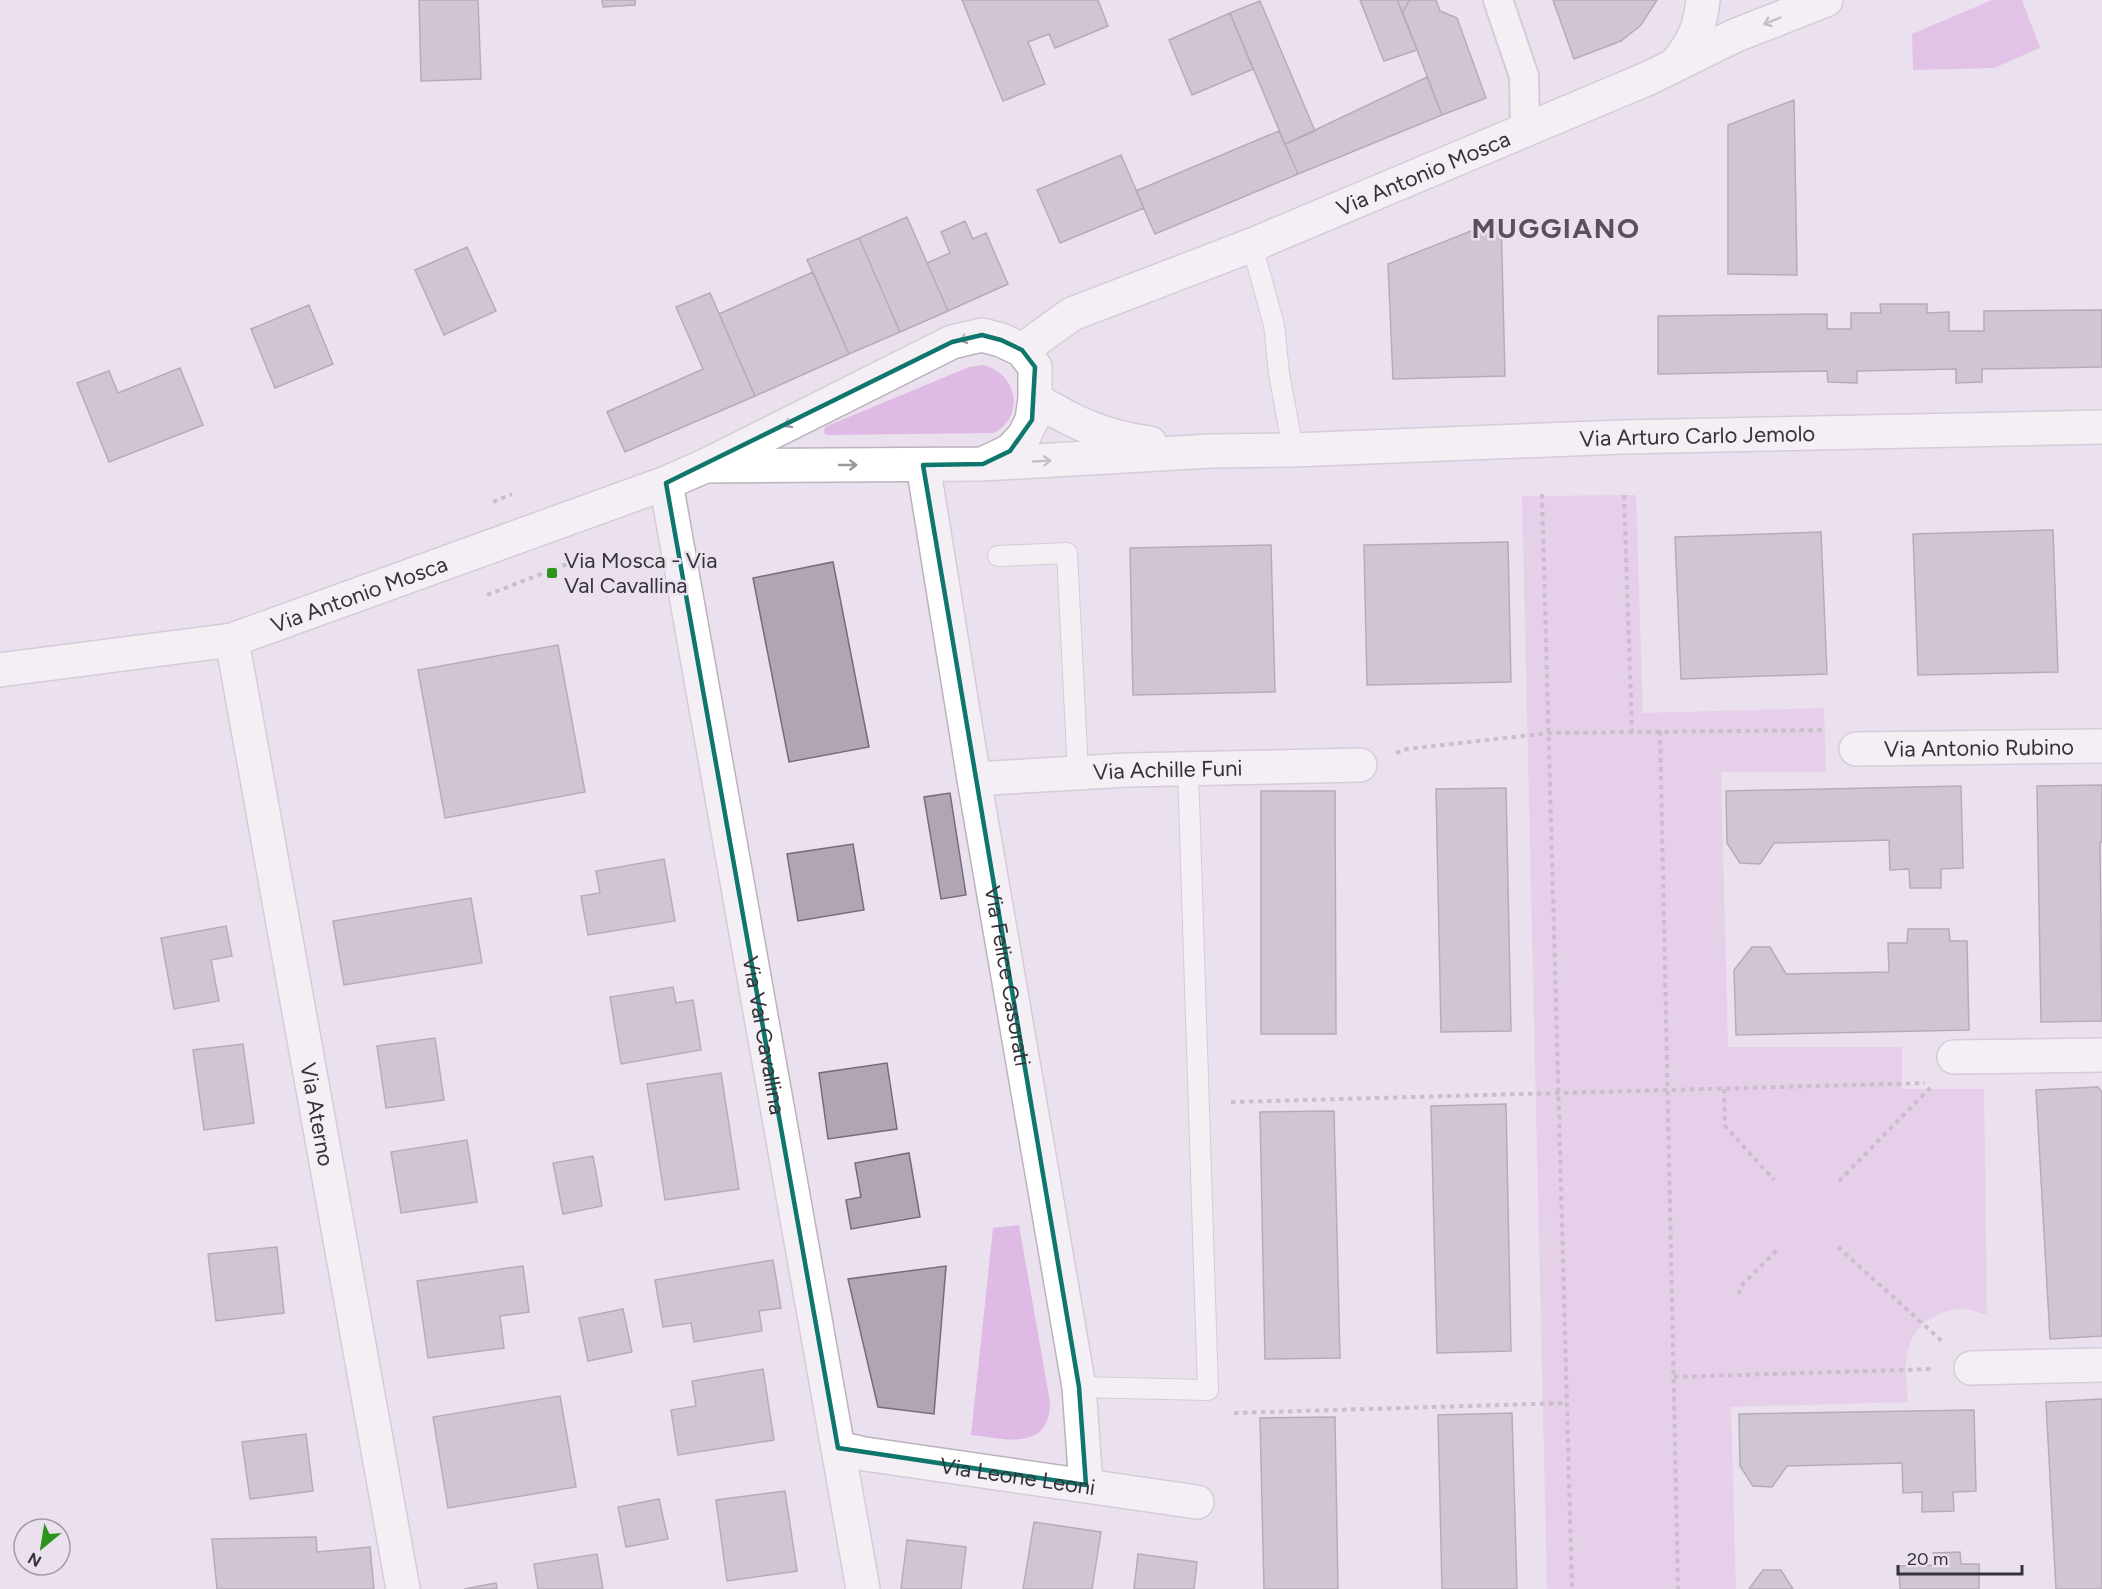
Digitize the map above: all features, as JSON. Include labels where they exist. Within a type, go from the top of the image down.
[{"type":"street","points":[[1498,0],[1524,76],[1525,131]]},
{"type":"street","points":[[1676,63],[1691,45],[1699,27],[1703,0]]},
{"type":"street","name":"Via Antonio Mosca","points":[[0,670],[232,640],[666,483],[705,466],[952,342],[981,335],[1001,340],[1023,350],[1072,314],[1251,245],[1525,131],[1649,78],[1734,36],[1826,0]]},
{"type":"street","points":[[983,464],[1010,451],[1024,436],[1032,420],[1035,399],[1035,367],[1023,350]]},
{"type":"street","name":"Via Arturo Carlo Jemolo","points":[[1035,399],[1071,420],[1098,431],[1130,440],[1211,451]]},
{"type":"street","name":"Via Arturo Carlo Jemolo","points":[[705,466],[983,464],[1211,451],[1622,437],[2102,428]]},
{"type":"street","name":"Via Felice Casorati","points":[[923,465],[974,779],[1079,1387],[1086,1485]]},
{"type":"street","name":"Via Val Cavallina","points":[[666,483],[863,1589]]},
{"type":"street","name":"Via Aterno","points":[[232,640],[403,1589]]},
{"type":"street","name":"Via Antonio Rubino","points":[[1856,749],[2102,746]]},
{"type":"street","name":"Via Achille Funi","points":[[974,779],[1078,772],[1360,765]]},
{"type":"street","points":[[1954,1057],[2102,1055]]},
{"type":"street","points":[[1971,1368],[2102,1365]]},
{"type":"street","name":"Via Leone Leoni","points":[[838,1448],[865,1454],[1197,1502]]},
{"type":"lane","points":[[1251,245],[1274,325],[1293,450]]},
{"type":"lane","points":[[998,556],[1067,553],[1078,772]]},
{"type":"lane","points":[[1079,1387],[1208,1390],[1188,769]]},
{"type":"path","points":[[1542,494],[1572,1589]]},
{"type":"path","points":[[1624,495],[1632,732]]},
{"type":"path","points":[[487,595],[585,557]]},
{"type":"path","points":[[1360,765],[1407,749],[1549,733],[1827,730],[1856,749]]},
{"type":"path","points":[[1660,731],[1678,1589]]},
{"type":"path","points":[[1198,1102],[1935,1083],[1839,1181]]},
{"type":"path","points":[[1724,1089],[1725,1126],[1774,1180]]},
{"type":"path","points":[[1838,1247],[1971,1368]]},
{"type":"path","points":[[1739,1294],[1740,1287],[1778,1250]]},
{"type":"path","points":[[1674,1377],[1971,1368]]},
{"type":"path","points":[[1234,1413],[1567,1403]]},
{"type":"highlighted area","points":[[982,335],[1001,340],[1022,350],[1035,367],[1032,420],[1010,451],[983,464],[923,465],[1079,1387],[1086,1485],[838,1448],[666,483],[952,342]]},
{"type":"shaded area","points":[[1992,0],[2022,0],[2040,48],[1994,68],[1913,70],[1912,34]]},
{"type":"shaded area","points":[[983,365],[1004,377],[1013,396],[1014,406],[1011,416],[1004,426],[994,433],[827,435],[824,433],[827,426],[969,367]]},
{"type":"shaded area","points":[[1636,495],[1643,713],[1824,708],[1826,772],[1721,772],[1728,1047],[1902,1047],[1902,1089],[1984,1089],[1987,1315],[1967,1309],[1954,1309],[1936,1315],[1922,1326],[1911,1341],[1908,1350],[1906,1376],[1908,1402],[1731,1407],[1736,1589],[1547,1589],[1522,496]]},
{"type":"shaded area","points":[[1019,1225],[1050,1402],[1048,1418],[1042,1429],[1023,1439],[998,1439],[971,1435],[993,1228]]},
{"type":"building","points":[[419,0],[478,0],[481,79],[421,81]]},
{"type":"building","points":[[602,0],[635,0],[635,5],[603,7]]},
{"type":"building","points":[[962,0],[1098,0],[1108,26],[1055,48],[1049,34],[1028,42],[1045,84],[1003,101]]},
{"type":"building","points":[[1360,0],[1397,0],[1417,50],[1384,61]]},
{"type":"building","points":[[1397,0],[1409,0],[1403,13]]},
{"type":"building","points":[[1409,0],[1436,0],[1440,11],[1457,18],[1486,98],[1442,115],[1403,13]]},
{"type":"building","points":[[1553,0],[1657,0],[1641,25],[1621,41],[1574,59]]},
{"type":"building","points":[[1260,1],[1315,131],[1285,144],[1230,13]]},
{"type":"building","points":[[1230,13],[1253,69],[1192,95],[1169,40]]},
{"type":"building","points":[[1427,77],[1442,115],[1298,174],[1285,144]]},
{"type":"building","points":[[1794,100],[1797,275],[1728,274],[1728,125]]},
{"type":"building","points":[[1279,131],[1298,174],[1155,234],[1136,191]]},
{"type":"building","points":[[1121,155],[1144,208],[1060,243],[1037,190]]},
{"type":"building","points":[[907,217],[948,311],[900,332],[859,238]]},
{"type":"building","points":[[1501,219],[1505,376],[1393,379],[1388,264]]},
{"type":"building","points":[[965,221],[973,239],[986,233],[1008,284],[948,311],[927,263],[950,253],[941,232]]},
{"type":"building","points":[[859,238],[900,332],[849,354],[807,260]]},
{"type":"building","points":[[467,247],[496,311],[444,335],[415,270]]},
{"type":"building","points":[[813,272],[849,354],[755,396],[719,314]]},
{"type":"building","points":[[710,293],[755,396],[625,452],[607,412],[703,369],[676,307]]},
{"type":"building","points":[[1880,304],[1927,304],[1927,313],[1949,312],[1949,331],[1984,331],[1984,311],[2102,310],[2102,367],[1982,369],[1982,382],[1956,383],[1956,369],[1857,371],[1857,383],[1828,382],[1827,371],[1658,374],[1658,316],[1827,314],[1827,329],[1851,329],[1851,313],[1881,313]]},
{"type":"building","points":[[309,305],[333,364],[275,388],[251,329]]},
{"type":"building","points":[[180,368],[203,425],[109,462],[77,383],[109,371],[118,393]]},
{"type":"building","points":[[2053,530],[2058,672],[1918,675],[1913,534]]},
{"type":"building","points":[[1821,532],[1827,674],[1681,679],[1675,537]]},
{"type":"building","points":[[1508,542],[1511,682],[1367,685],[1364,545]]},
{"type":"building","points":[[1271,545],[1275,692],[1133,695],[1130,548]]},
{"type":"building","points":[[833,562],[869,747],[789,762],[753,578]]},
{"type":"building","points":[[558,645],[585,792],[445,818],[418,670]]},
{"type":"building","points":[[2102,785],[2102,842],[2100,842],[2102,1021],[2041,1022],[2037,786]]},
{"type":"building","points":[[1961,786],[1963,868],[1941,869],[1941,888],[1910,888],[1909,869],[1890,870],[1889,840],[1774,843],[1760,864],[1740,863],[1727,843],[1726,791]]},
{"type":"building","points":[[1506,788],[1511,1031],[1441,1032],[1436,789]]},
{"type":"building","points":[[1261,791],[1335,791],[1336,1034],[1261,1034]]},
{"type":"building","points":[[950,793],[966,895],[941,899],[924,797]]},
{"type":"building","points":[[853,844],[864,910],[798,921],[787,854]]},
{"type":"building","points":[[664,859],[675,921],[588,935],[581,896],[600,893],[596,871]]},
{"type":"building","points":[[471,898],[482,963],[344,985],[333,921]]},
{"type":"building","points":[[226,926],[232,956],[211,960],[219,1001],[174,1009],[161,938]]},
{"type":"building","points":[[1908,929],[1949,929],[1950,941],[1967,941],[1969,1030],[1736,1035],[1734,970],[1752,947],[1770,947],[1786,974],[1889,972],[1888,943],[1907,943]]},
{"type":"building","points":[[673,987],[676,1003],[693,1000],[701,1050],[621,1064],[610,997]]},
{"type":"building","points":[[435,1038],[444,1100],[386,1108],[377,1046]]},
{"type":"building","points":[[243,1044],[254,1123],[204,1130],[193,1050]]},
{"type":"building","points":[[887,1063],[897,1129],[828,1139],[819,1073]]},
{"type":"building","points":[[721,1073],[739,1189],[665,1200],[647,1084]]},
{"type":"building","points":[[2098,1087],[2102,1092],[2102,1336],[2050,1339],[2036,1090]]},
{"type":"building","points":[[1506,1104],[1511,1351],[1437,1353],[1431,1106]]},
{"type":"building","points":[[1334,1111],[1340,1358],[1265,1359],[1260,1112]]},
{"type":"building","points":[[467,1140],[477,1202],[401,1213],[391,1152]]},
{"type":"building","points":[[909,1153],[920,1217],[851,1229],[846,1200],[861,1197],[855,1163]]},
{"type":"building","points":[[593,1156],[602,1206],[563,1214],[553,1163]]},
{"type":"building","points":[[277,1247],[284,1313],[216,1321],[208,1254]]},
{"type":"building","points":[[773,1260],[781,1308],[759,1311],[762,1331],[694,1342],[691,1323],[663,1327],[655,1280]]},
{"type":"building","points":[[523,1266],[529,1312],[500,1316],[504,1348],[428,1358],[417,1281]]},
{"type":"building","points":[[946,1266],[934,1414],[878,1407],[848,1279]]},
{"type":"building","points":[[623,1309],[632,1352],[588,1361],[579,1318]]},
{"type":"building","points":[[763,1369],[774,1440],[678,1455],[671,1410],[696,1406],[692,1381]]},
{"type":"building","points":[[560,1396],[576,1487],[448,1508],[433,1417]]},
{"type":"building","points":[[2102,1399],[2102,1589],[2056,1589],[2046,1402]]},
{"type":"building","points":[[1974,1410],[1976,1491],[1953,1492],[1954,1511],[1922,1512],[1922,1492],[1903,1493],[1902,1463],[1787,1466],[1772,1487],[1753,1486],[1740,1466],[1739,1414]]},
{"type":"building","points":[[1512,1413],[1517,1589],[1442,1589],[1438,1415]]},
{"type":"building","points":[[1335,1417],[1338,1589],[1264,1589],[1260,1418]]},
{"type":"building","points":[[306,1434],[313,1491],[250,1499],[242,1442]]},
{"type":"building","points":[[785,1491],[797,1571],[727,1581],[716,1500]]},
{"type":"building","points":[[659,1499],[668,1539],[626,1547],[618,1507]]},
{"type":"building","points":[[1034,1522],[1101,1532],[1092,1589],[1023,1589]]},
{"type":"building","points":[[316,1537],[317,1552],[370,1547],[374,1589],[217,1589],[212,1539]]},
{"type":"building","points":[[907,1540],[966,1547],[961,1589],[901,1589]]},
{"type":"building","points":[[1960,1552],[1961,1564],[1979,1564],[1979,1589],[1900,1589],[1899,1566],[1934,1565],[1933,1553]]},
{"type":"building","points":[[597,1554],[603,1589],[538,1589],[534,1564]]},
{"type":"building","points":[[1138,1554],[1197,1562],[1194,1589],[1134,1589]]},
{"type":"building","points":[[1763,1570],[1781,1570],[1793,1589],[1749,1589]]},
{"type":"building","points":[[496,1583],[497,1589],[464,1589]]},
{"type":"place","name":"Via Mosca - Via Val Cavallina","points":[[552,573]]},
{"type":"district","name":"MUGGIANO","points":[[1556,228]]}]
